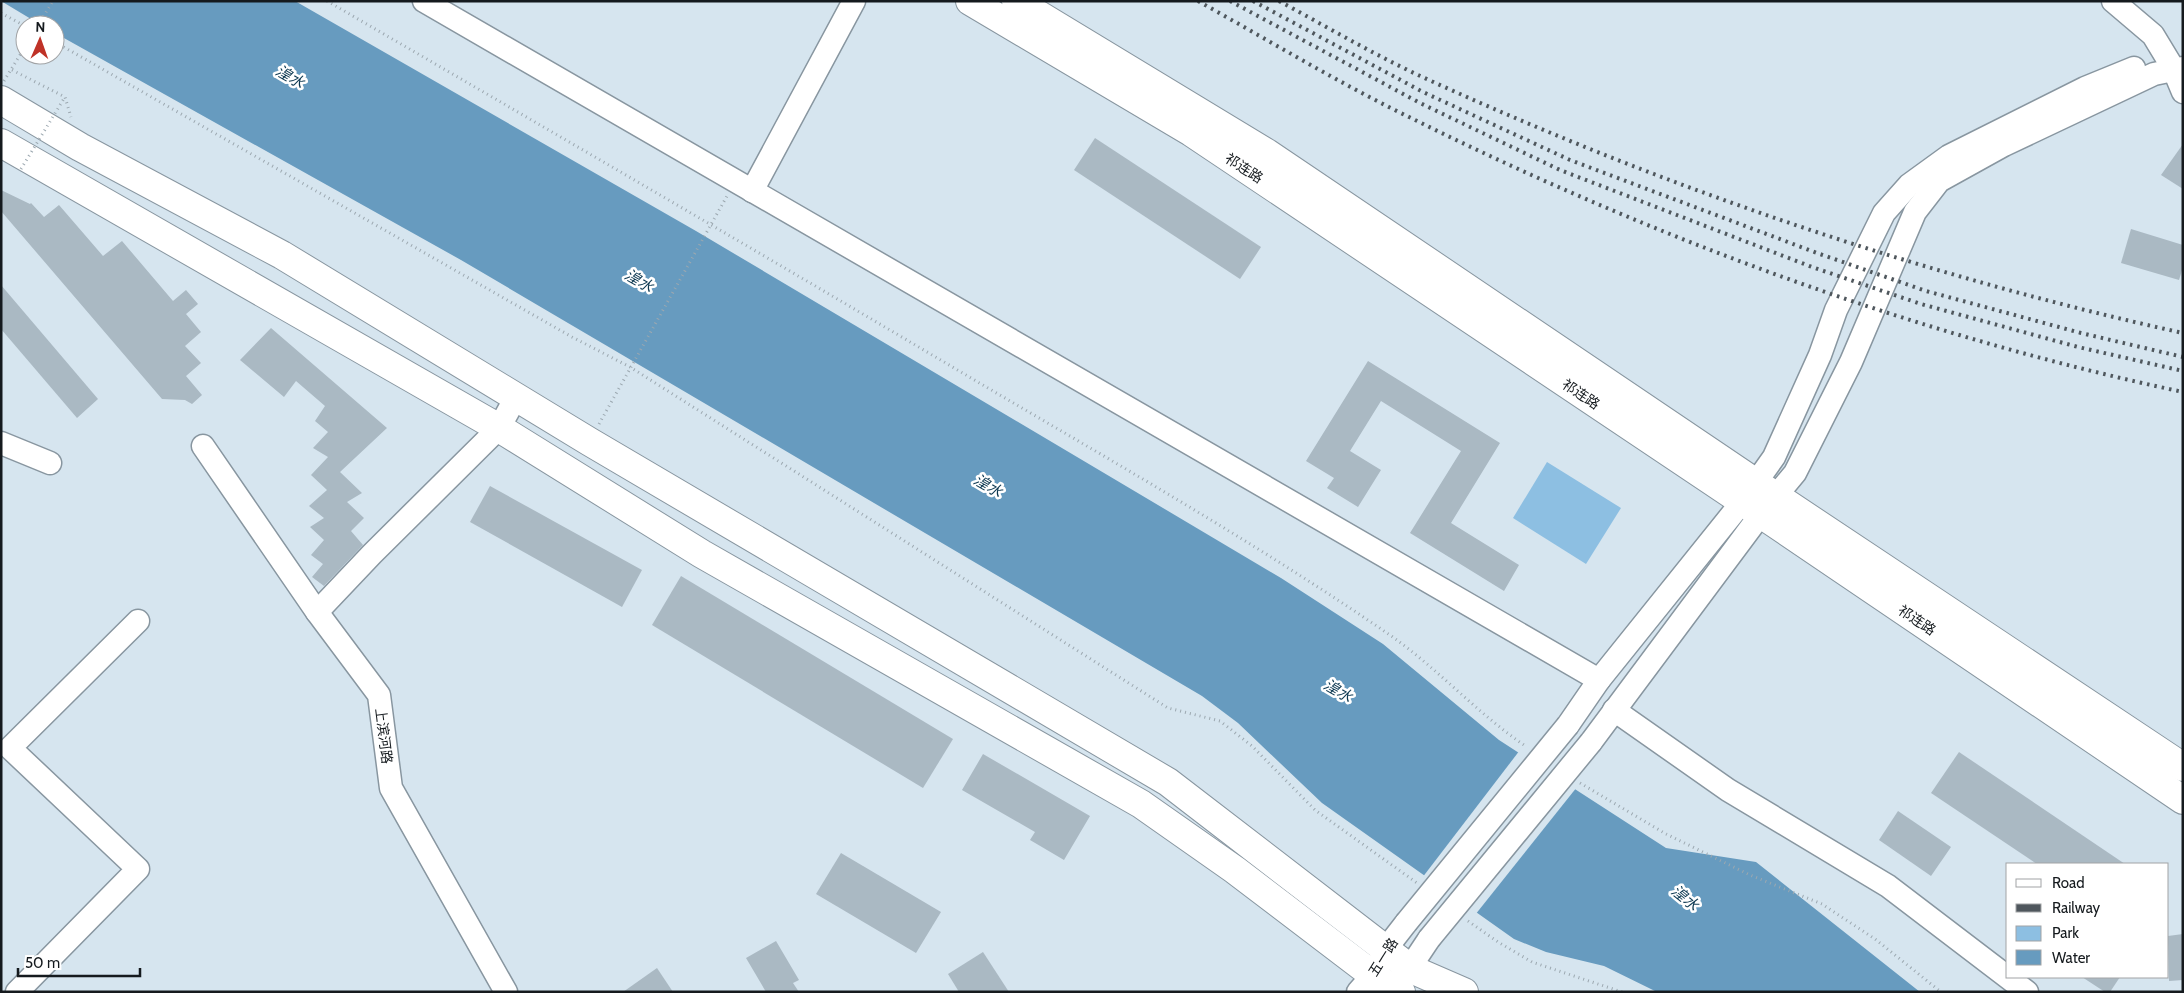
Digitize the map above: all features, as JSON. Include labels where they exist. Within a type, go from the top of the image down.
[{"type":"main road","name":"祁连路","points":[[970,1],[1190,132],[1759,499],[2183,767]]},
{"type":"main road","name":"祁连路","points":[[1016,1],[1267,153],[2183,800]]},
{"type":"main road","points":[[1,100],[80,147],[282,255],[590,442],[1168,782],[1385,950],[1388,985]]},
{"type":"main road","points":[[1,143],[499,428],[702,554],[1142,804],[1235,870],[1388,985],[1464,992]]},
{"type":"street","points":[[424,1],[1599,680]]},
{"type":"street","points":[[743,186],[854,1]]},
{"type":"street","points":[[2113,1],[2152,35],[2174,64],[2183,92]]},
{"type":"street","points":[[1759,499],[1794,473],[1851,362],[1915,212],[1939,181],[2013,141],[2174,64]]},
{"type":"street","points":[[1388,985],[1429,939],[1591,742],[1759,499],[1774,457],[1820,354],[1836,310],[1884,214],[1909,185],[1958,152],[2085,88],[2174,64]]},
{"type":"street","points":[[317,612],[372,554],[499,428],[516,396]]},
{"type":"street","points":[[1,443],[50,463]]},
{"type":"street","name":"上滨河路","points":[[203,446],[317,612],[379,694],[390,788],[506,992]]},
{"type":"street","name":"五一路","points":[[1385,950],[1568,726],[1599,680],[1759,499]]},
{"type":"street","points":[[17,992],[138,869],[10,748],[138,621]]},
{"type":"street","points":[[1614,710],[1728,790],[1888,886],[2006,975]]},
{"type":"street","points":[[2010,978],[2028,992]]},
{"type":"path","points":[[44,15],[53,1]]},
{"type":"path","points":[[326,1],[710,224],[1244,540],[1387,632],[1445,679],[1503,731],[1534,752]]},
{"type":"path","points":[[1,13],[15,21]]},
{"type":"path","points":[[65,48],[572,337],[630,367],[1168,708],[1220,721],[1252,746],[1315,810],[1418,885]]},
{"type":"path","points":[[1,86],[15,64]]},
{"type":"path","points":[[12,70],[65,97],[80,147]]},
{"type":"path","points":[[21,169],[65,97]]},
{"type":"path","points":[[609,404],[710,224],[743,186]]},
{"type":"path","points":[[1573,779],[1666,834],[1750,875],[1822,904],[1875,939],[1941,992]]},
{"type":"path","points":[[1466,919],[1498,942],[1532,962],[1622,992]]},
{"type":"green space","points":[[1547,462],[1621,508],[1586,564],[1513,518]]},
{"type":"water","name":"湟水","points":[[1,1],[295,1],[696,231],[1281,578],[1383,644],[1499,740],[1666,848],[1756,862],[1920,992],[1657,992],[1604,966],[1546,952],[1514,939],[1322,803],[1238,723],[1202,696],[461,260],[65,39],[65,15],[24,15]]},
{"type":"pier","points":[[1520,750],[1577,787],[1475,915],[1422,878]]},
{"type":"building","points":[[1095,138],[1261,247],[1240,279],[1074,170]]},
{"type":"building","points":[[2183,144],[2183,189],[2161,175]]},
{"type":"building","points":[[1,190],[31,203],[44,217],[59,205],[103,256],[122,241],[173,301],[186,290],[198,304],[186,314],[201,332],[185,346],[201,363],[186,376],[202,395],[192,404],[185,400],[162,399],[1,211]]},
{"type":"building","points":[[2131,229],[2183,245],[2183,267],[2179,280],[2121,263]]},
{"type":"building","points":[[1,285],[98,399],[77,418],[1,329]]},
{"type":"building","points":[[271,328],[387,428],[340,472],[362,493],[347,502],[364,518],[351,531],[363,545],[324,586],[312,577],[323,564],[311,555],[324,540],[310,527],[324,518],[309,506],[327,490],[311,475],[328,457],[313,448],[328,432],[315,421],[325,406],[296,381],[284,397],[240,360]]},
{"type":"building","points":[[1368,361],[1500,443],[1451,523],[1519,565],[1504,591],[1410,533],[1461,451],[1381,401],[1350,451],[1381,470],[1358,507],[1327,488],[1334,478],[1306,461]]},
{"type":"building","points":[[490,486],[642,570],[622,607],[470,522]]},
{"type":"building","points":[[681,576],[953,739],[923,788],[652,625]]},
{"type":"building","points":[[1959,752],[2124,863],[2036,863],[1931,793]]},
{"type":"building","points":[[983,754],[1090,816],[1064,860],[1030,840],[1035,832],[962,790]]},
{"type":"building","points":[[1898,811],[1951,847],[1931,876],[1879,840]]},
{"type":"building","points":[[841,853],[941,912],[916,953],[816,894]]},
{"type":"building","points":[[2183,934],[2183,980],[2169,981],[2169,936]]},
{"type":"building","points":[[776,941],[799,980],[793,983],[799,992],[766,992],[746,958]]},
{"type":"building","points":[[983,952],[1009,992],[959,992],[948,974]]},
{"type":"building","points":[[657,968],[673,992],[623,992]]},
{"type":"building","points":[[2084,978],[2119,978],[2110,992],[2105,992]]},
{"type":"railway","points":[[1198,1],[1382,104],[1501,161],[1595,203],[1690,242],[1885,312],[1983,342],[2083,369],[2183,392]]},
{"type":"railway","points":[[1230,1],[1420,103],[1560,170],[1812,267],[1921,304],[2078,347],[2183,371]]},
{"type":"railway","points":[[1253,1],[1423,92],[1570,160],[1817,253],[1926,291],[2081,333],[2183,357]]},
{"type":"railway","points":[[1279,1],[1372,52],[1429,80],[1612,158],[1706,193],[1894,257],[1990,285],[2183,333]]}]
